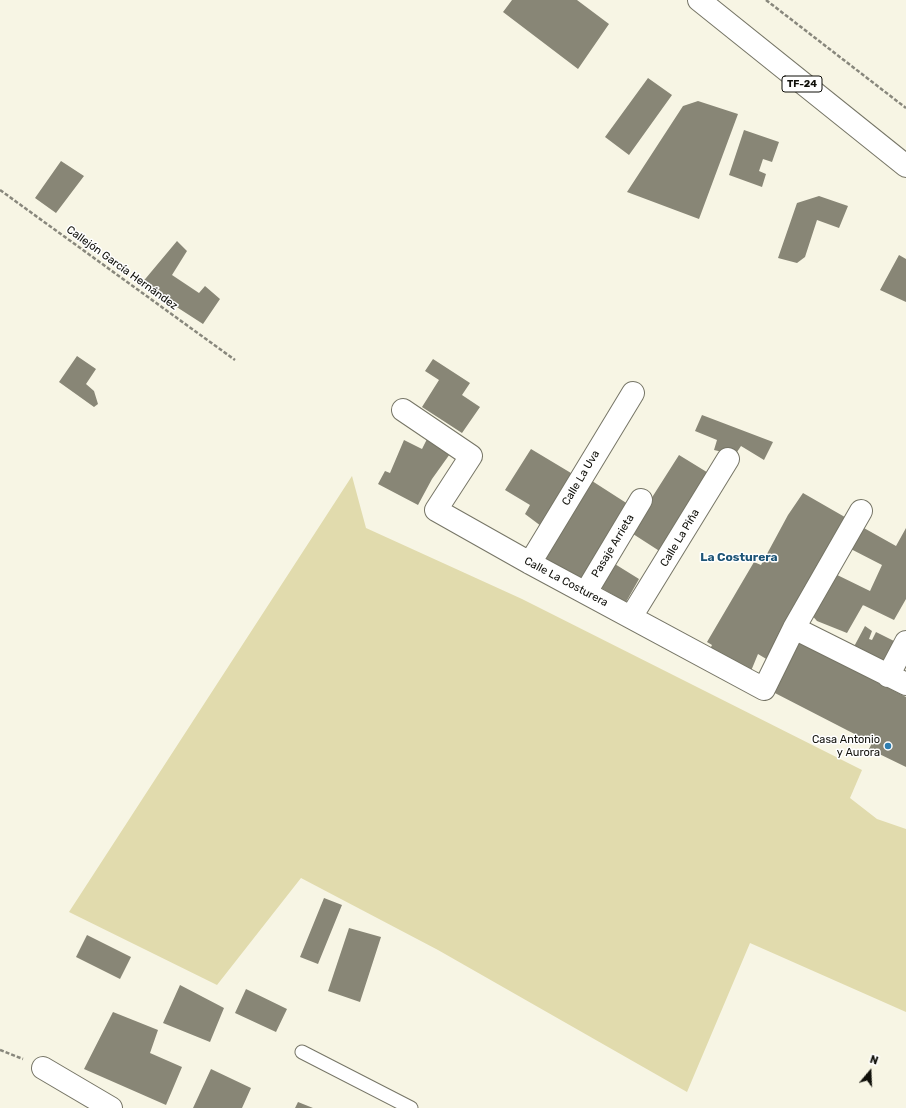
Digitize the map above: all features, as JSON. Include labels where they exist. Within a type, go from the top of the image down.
[{"type":"street","name":"TF-24","points":[[699,0],[906,166]]},
{"type":"street","name":"Calle La Uva","points":[[530,563],[633,393]]},
{"type":"street","name":"Calle La Costurera","points":[[403,410],[471,456],[436,510],[530,563],[764,689],[794,628],[861,511]]},
{"type":"street","name":"Calle La Piña","points":[[631,617],[728,459]]},
{"type":"street","name":"Pasaje Arrieta","points":[[586,592],[641,500]]},
{"type":"street","points":[[794,628],[897,680],[906,642]]},
{"type":"street","points":[[43,1068],[111,1108]]},
{"type":"lane","points":[[302,1052],[411,1108]]},
{"type":"path","points":[[766,0],[906,108]]},
{"type":"path","name":"Callejón García Hernández","points":[[0,190],[235,360]]},
{"type":"shaded area","points":[[352,476],[366,528],[522,599],[862,770],[850,798],[877,819],[906,829],[906,1012],[750,943],[687,1092],[438,950],[301,878],[217,985],[69,912]]},
{"type":"building","points":[[512,0],[577,0],[609,24],[578,69],[503,12]]},
{"type":"building","points":[[648,78],[672,95],[629,155],[605,137]]},
{"type":"building","points":[[698,101],[738,114],[699,219],[627,192],[683,106]]},
{"type":"building","points":[[744,130],[779,142],[772,162],[763,159],[759,171],[766,174],[762,187],[729,175]]},
{"type":"building","points":[[61,161],[84,176],[56,213],[35,198]]},
{"type":"building","points":[[819,196],[848,206],[839,228],[817,220],[805,257],[797,263],[778,258],[797,203]]},
{"type":"building","points":[[177,241],[187,251],[172,275],[199,293],[205,286],[220,299],[203,324],[141,284]]},
{"type":"building","points":[[899,255],[906,259],[906,302],[880,290]]},
{"type":"building","points":[[77,356],[96,369],[86,384],[94,391],[98,404],[94,407],[59,382]]},
{"type":"building","points":[[433,359],[470,383],[462,395],[480,407],[462,433],[422,407],[439,380],[425,371]]},
{"type":"building","points":[[702,415],[773,442],[764,460],[741,446],[735,455],[714,450],[717,440],[695,431]]},
{"type":"building","points":[[427,439],[452,451],[432,479],[418,505],[378,484],[385,471],[390,473],[404,440],[422,449]]},
{"type":"building","points":[[531,449],[581,479],[549,532],[525,514],[530,505],[505,490]]},
{"type":"building","points":[[679,455],[710,474],[661,552],[630,532]]},
{"type":"building","points":[[589,479],[631,506],[584,584],[538,563]]},
{"type":"building","points":[[803,493],[850,520],[768,660],[758,654],[751,671],[706,657],[712,645],[707,642],[754,562],[761,565],[788,515]]},
{"type":"building","points":[[855,523],[896,546],[906,528],[906,599],[894,620],[863,605],[847,633],[817,621],[808,611],[829,571],[870,591],[882,565],[845,546]]},
{"type":"building","points":[[610,561],[639,579],[626,602],[596,585]]},
{"type":"building","points":[[865,626],[872,631],[869,639],[872,640],[876,632],[900,644],[887,664],[849,656]]},
{"type":"building","points":[[796,641],[906,697],[906,767],[869,749],[872,743],[771,691]]},
{"type":"building","points":[[324,898],[342,905],[318,964],[300,957]]},
{"type":"building","points":[[349,928],[381,937],[360,1002],[328,991]]},
{"type":"building","points":[[87,935],[131,957],[120,979],[76,957]]},
{"type":"building","points":[[180,985],[224,1008],[210,1042],[163,1023]]},
{"type":"building","points":[[246,989],[287,1009],[276,1032],[235,1013]]},
{"type":"building","points":[[113,1012],[158,1030],[150,1053],[182,1067],[166,1105],[84,1069]]},
{"type":"building","points":[[211,1069],[251,1088],[242,1108],[193,1108]]},
{"type":"building","points":[[298,1102],[313,1108],[295,1108]]},
{"type":"place","name":"Casa Antonio y Aurora","points":[[888,746]]},
{"type":"district","name":"La Costurera","points":[[739,558]]}]
